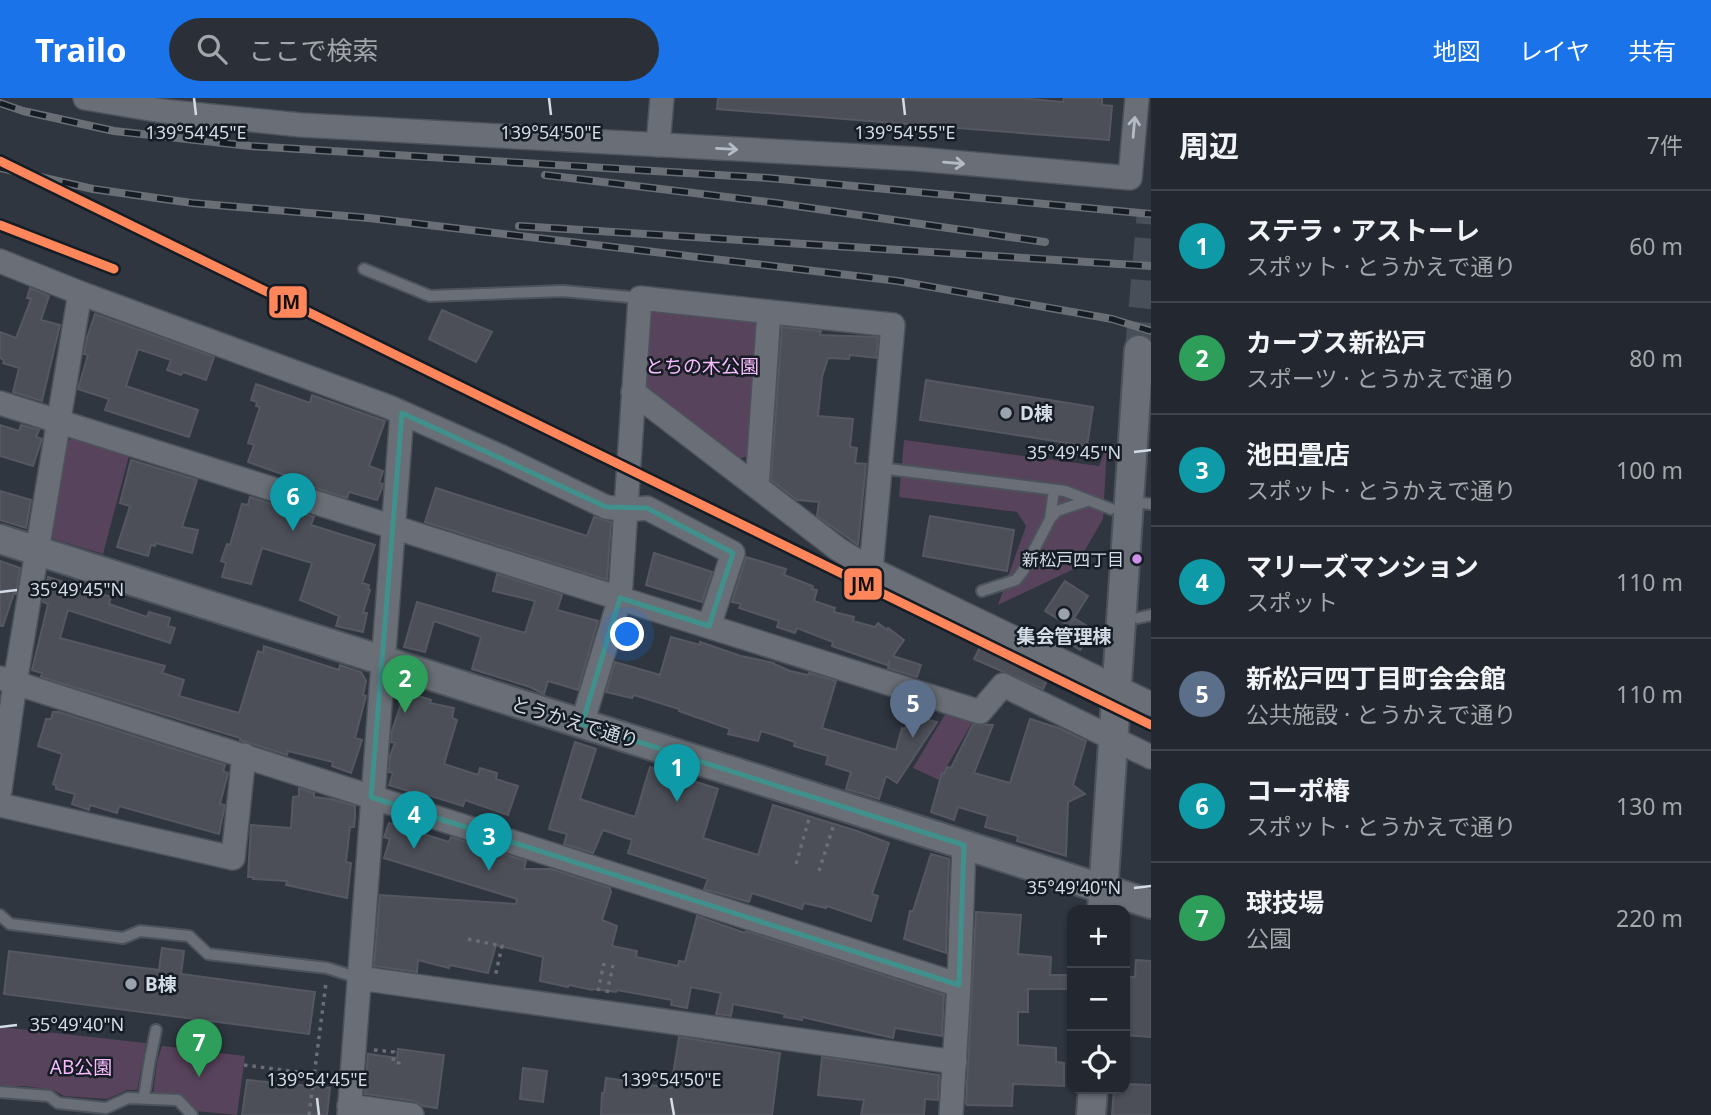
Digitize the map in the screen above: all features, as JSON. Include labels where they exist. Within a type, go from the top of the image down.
[{"type":"street","points":[[85,98],[110,104],[236,120],[445,135],[917,159],[1130,178],[1137,98]]},
{"type":"street","points":[[658,145],[662,98]]},
{"type":"street","points":[[0,261],[402,413],[606,507],[626,510],[647,508],[733,553],[709,626]]},
{"type":"street","points":[[0,790],[8,681],[38,551],[80,293]]},
{"type":"street","points":[[582,724],[620,598],[640,298],[893,325],[872,569]]},
{"type":"street","points":[[757,487],[769,312]]},
{"type":"street","points":[[1103,900],[1113,739],[1138,504],[1139,350]]},
{"type":"street","points":[[633,392],[838,550],[1151,704]]},
{"type":"street","points":[[0,403],[980,712],[1003,685],[1151,757]]},
{"type":"street","points":[[402,413],[349,1111],[412,1115]]},
{"type":"street","name":"とうかえで通り","points":[[0,539],[964,845],[1103,900],[1151,904]]},
{"type":"street","points":[[8,681],[960,985]]},
{"type":"street","points":[[0,805],[233,859],[244,755]]},
{"type":"street","points":[[951,1115],[960,985],[964,845]]},
{"type":"street","points":[[359,978],[955,1062]]},
{"type":"street","points":[[1091,1115],[1093,1094]]},
{"type":"lane","points":[[364,269],[430,296],[564,291],[640,298]]},
{"type":"lane","points":[[880,468],[1065,491],[1089,501],[1138,504]]},
{"type":"lane","points":[[1050,519],[1054,490]]},
{"type":"lane","points":[[982,591],[1016,580],[1056,511],[1089,501]]},
{"type":"lane","points":[[1138,618],[1151,615]]},
{"type":"lane","points":[[0,915],[10,924],[123,938],[140,931],[189,936],[208,954],[327,968],[359,978]]},
{"type":"lane","points":[[144,1097],[147,1068],[153,1053],[156,1030]]},
{"type":"lane","points":[[0,1092],[49,1096],[58,1103],[106,1108],[128,1098],[178,1100],[191,1115]]},
{"type":"path","points":[[796,864],[812,810]]},
{"type":"path","points":[[819,871],[836,818]]},
{"type":"path","points":[[468,939],[484,940],[502,946],[490,996]]},
{"type":"path","points":[[598,1011],[604,963]]},
{"type":"path","points":[[598,1011],[613,965]]},
{"type":"path","points":[[309,1115],[326,977]]},
{"type":"path","points":[[372,1050],[394,1052],[393,1062],[399,1063],[398,1069]]},
{"type":"path","points":[[244,1065],[314,1074]]},
{"type":"highlighted area","points":[[402,413],[606,507],[647,508],[733,553],[709,626],[620,598],[582,724],[964,845],[959,985],[371,797]]},
{"type":"green space","name":"とちの木公園","points":[[652,309],[758,321],[750,455],[736,460],[645,390],[647,314]]},
{"type":"green space","points":[[77,436],[130,452],[103,554],[50,538],[65,442]]},
{"type":"green space","points":[[904,440],[1099,466],[1107,445],[1103,519],[1074,569],[998,605],[1026,526],[1017,512],[899,497]]},
{"type":"green space","points":[[950,706],[977,714],[939,780],[913,768]]},
{"type":"green space","name":"AB公園","points":[[0,1027],[146,1043],[137,1090],[127,1090],[107,1099],[64,1096],[53,1090],[25,1086],[2,1086]]},
{"type":"green space","points":[[162,1046],[245,1056],[237,1115],[196,1111],[179,1096],[153,1094]]},
{"type":"building","points":[[718,98],[1020,98],[1063,102],[1064,98],[1102,98],[1102,105],[1112,106],[1109,140],[717,109]]},
{"type":"building","points":[[30,288],[49,296],[41,320],[60,325],[42,401],[13,392],[19,368],[3,363],[4,360],[0,358],[0,332],[16,338],[31,299],[27,298]]},
{"type":"building","points":[[442,310],[492,332],[476,362],[429,339]]},
{"type":"building","points":[[95,314],[214,357],[206,380],[167,370],[171,360],[138,349],[126,386],[198,410],[189,437],[105,410],[109,399],[78,389],[88,355],[84,354],[87,338]]},
{"type":"building","points":[[782,327],[821,331],[820,335],[878,337],[876,358],[850,355],[849,359],[828,358],[822,377],[818,416],[853,419],[850,447],[857,448],[855,463],[866,464],[858,545],[817,516],[819,502],[797,500],[771,480]]},
{"type":"building","name":"D棟","points":[[926,380],[1093,407],[1087,446],[920,420]]},
{"type":"building","points":[[256,384],[310,403],[312,395],[385,421],[369,466],[383,471],[379,483],[383,484],[377,500],[349,492],[347,498],[293,481],[293,478],[248,462],[254,445],[248,443],[260,407],[256,406],[257,402],[251,400]]},
{"type":"building","points":[[0,425],[19,431],[21,425],[39,430],[36,437],[42,439],[33,466],[0,456]]},
{"type":"building","points":[[131,460],[197,480],[182,527],[198,530],[192,553],[156,543],[155,546],[151,545],[148,556],[117,547],[130,506],[120,503]]},
{"type":"building","points":[[436,488],[587,536],[594,517],[611,522],[607,580],[425,522]]},
{"type":"building","points":[[0,491],[31,500],[26,528],[0,520]]},
{"type":"building","points":[[250,497],[314,517],[311,525],[375,545],[362,583],[369,585],[370,590],[363,613],[367,613],[363,632],[336,626],[339,616],[300,600],[312,563],[262,548],[251,584],[222,577],[226,563],[221,561],[227,544],[230,545],[242,504],[248,505]]},
{"type":"building","points":[[930,516],[1014,530],[1007,571],[923,556]]},
{"type":"building","points":[[654,553],[712,572],[702,602],[646,585]]},
{"type":"building","points":[[746,557],[786,569],[784,575],[813,586],[812,589],[817,590],[814,601],[835,608],[834,612],[854,617],[853,621],[875,627],[878,623],[887,630],[888,628],[904,640],[893,656],[921,665],[917,677],[888,668],[890,660],[887,665],[832,646],[833,642],[797,628],[795,633],[777,627],[779,621],[739,608],[741,604],[732,602]]},
{"type":"building","points":[[0,561],[20,568],[16,594],[14,593],[3,626],[0,626]]},
{"type":"building","points":[[497,574],[562,595],[557,610],[598,621],[578,690],[548,681],[544,694],[472,669],[481,637],[434,621],[425,652],[404,647],[417,602],[525,633],[535,601],[493,591]]},
{"type":"building","points":[[48,577],[111,597],[109,604],[147,617],[149,612],[170,618],[168,626],[175,628],[170,643],[68,610],[60,638],[165,666],[162,673],[184,680],[179,696],[239,713],[258,651],[263,653],[264,646],[339,670],[340,665],[361,672],[366,681],[363,695],[366,696],[355,738],[362,740],[351,773],[332,766],[333,762],[288,751],[287,755],[41,677],[42,673],[32,670],[48,604],[43,602]]},
{"type":"building","name":"集会管理棟","points":[[1065,581],[1088,596],[1074,618],[1094,630],[1080,650],[1061,638],[1069,626],[1045,611]]},
{"type":"building","points":[[671,637],[700,645],[700,642],[741,656],[774,663],[790,671],[836,681],[822,728],[896,750],[902,728],[905,729],[910,715],[937,722],[897,783],[886,776],[879,799],[846,789],[851,772],[826,764],[828,756],[794,746],[795,742],[761,731],[758,741],[728,734],[730,729],[679,709],[634,695],[632,698],[606,692],[615,662],[660,675]]},
{"type":"building","points":[[984,639],[1051,672],[1043,689],[974,659]]},
{"type":"building","points":[[405,692],[431,700],[430,703],[454,708],[452,718],[457,720],[444,764],[478,775],[480,768],[497,773],[496,779],[518,786],[508,815],[465,800],[463,806],[389,785],[393,773],[389,772],[390,756],[395,743],[391,742],[392,731]]},
{"type":"building","points":[[53,712],[225,765],[223,771],[228,773],[220,804],[225,805],[219,834],[119,806],[117,813],[90,805],[89,810],[72,804],[75,794],[56,789],[53,784],[62,754],[38,746],[46,719],[51,719]]},
{"type":"building","points":[[1030,719],[1059,728],[1086,741],[1073,785],[1085,794],[1068,802],[1066,856],[1017,841],[1018,836],[985,827],[988,816],[958,807],[954,820],[931,812],[942,773],[944,774],[947,767],[951,768],[973,724],[993,725],[974,773],[1010,783]]},
{"type":"building","points":[[575,742],[596,749],[580,799],[635,817],[650,767],[718,789],[703,838],[758,855],[773,805],[889,843],[872,894],[878,896],[871,921],[827,906],[826,908],[804,903],[802,909],[752,893],[749,902],[704,889],[708,879],[628,853],[632,840],[603,830],[593,853],[564,844],[567,834],[549,829]]},
{"type":"building","points":[[299,788],[314,793],[314,797],[355,806],[354,827],[350,827],[346,862],[351,863],[347,898],[286,885],[287,881],[248,877],[251,825],[291,828],[293,797],[299,796]]},
{"type":"building","points":[[389,823],[449,842],[451,837],[526,861],[524,869],[551,869],[610,888],[602,920],[617,926],[612,946],[637,951],[636,957],[678,966],[679,961],[685,962],[697,916],[944,995],[942,1036],[895,1028],[893,1038],[802,1017],[802,1020],[784,1017],[785,1014],[733,1004],[731,1016],[716,1014],[721,993],[691,987],[687,1008],[671,1005],[672,1000],[617,990],[568,987],[540,981],[543,957],[496,945],[488,973],[450,965],[449,968],[418,960],[417,972],[374,966],[380,895],[516,904],[517,899],[384,858],[390,839],[384,837]]},
{"type":"building","points":[[931,854],[949,859],[946,953],[904,939],[910,911],[913,911]]},
{"type":"building","points":[[976,912],[1021,915],[1018,954],[1051,957],[1050,975],[1067,975],[1067,989],[1028,989],[1028,1012],[1018,1012],[1018,1045],[1056,1048],[1056,1062],[1064,1063],[1064,1086],[1013,1084],[1012,1106],[966,1103]]},
{"type":"building","name":"B棟","points":[[162,948],[184,951],[181,974],[315,992],[309,1034],[4,994],[9,951],[159,970]]},
{"type":"building","points":[[1136,960],[1151,961],[1151,1037],[1130,1035],[1130,977],[1135,977]]},
{"type":"building","points":[[679,1037],[780,1053],[772,1115],[601,1115],[606,1078],[671,1088]]},
{"type":"building","points":[[398,1049],[444,1055],[437,1108],[423,1106],[414,1101],[365,1094],[368,1054],[397,1058]]},
{"type":"building","points":[[822,1057],[939,1075],[938,1100],[925,1099],[924,1115],[861,1115],[864,1100],[818,1095]]},
{"type":"building","points":[[523,1068],[547,1071],[543,1102],[520,1099]]},
{"type":"building","points":[[247,1080],[330,1088],[327,1115],[242,1115]]},
{"type":"building","points":[[1130,1084],[1151,1085],[1151,1115],[1112,1115],[1114,1094],[1130,1094]]},
{"type":"tunnel","points":[[1139,350],[1151,212]]},
{"type":"railway","points":[[0,103],[23,111],[114,131],[250,146],[769,178],[1151,214]]},
{"type":"railway","points":[[0,168],[93,189],[192,203],[369,218],[898,281],[1112,319],[1151,331]]},
{"type":"railway","points":[[545,175],[776,203],[1045,242]]},
{"type":"railway","points":[[519,226],[1151,266]]},
{"type":"transit line","name":"JM","points":[[0,161],[1151,725]]},
{"type":"transit line","name":"JM","points":[[0,225],[114,269]]},
{"type":"place","name":"D棟","points":[[1006,413]]},
{"type":"place","name":"コーポ椿","points":[[293,531]]},
{"type":"place","name":"新松戸四丁目","points":[[1137,559]]},
{"type":"place","name":"集会管理棟","points":[[1064,614]]},
{"type":"place","name":"カーブス新松戸","points":[[405,713]]},
{"type":"place","name":"新松戸四丁目町会会館","points":[[913,738]]},
{"type":"place","name":"ステラ・アストーレ","points":[[677,802]]},
{"type":"place","name":"マリーズマンション","points":[[414,849]]},
{"type":"place","name":"池田畳店","points":[[489,871]]},
{"type":"place","name":"B棟","points":[[131,984]]},
{"type":"place","name":"球技場","points":[[199,1077]]}]
